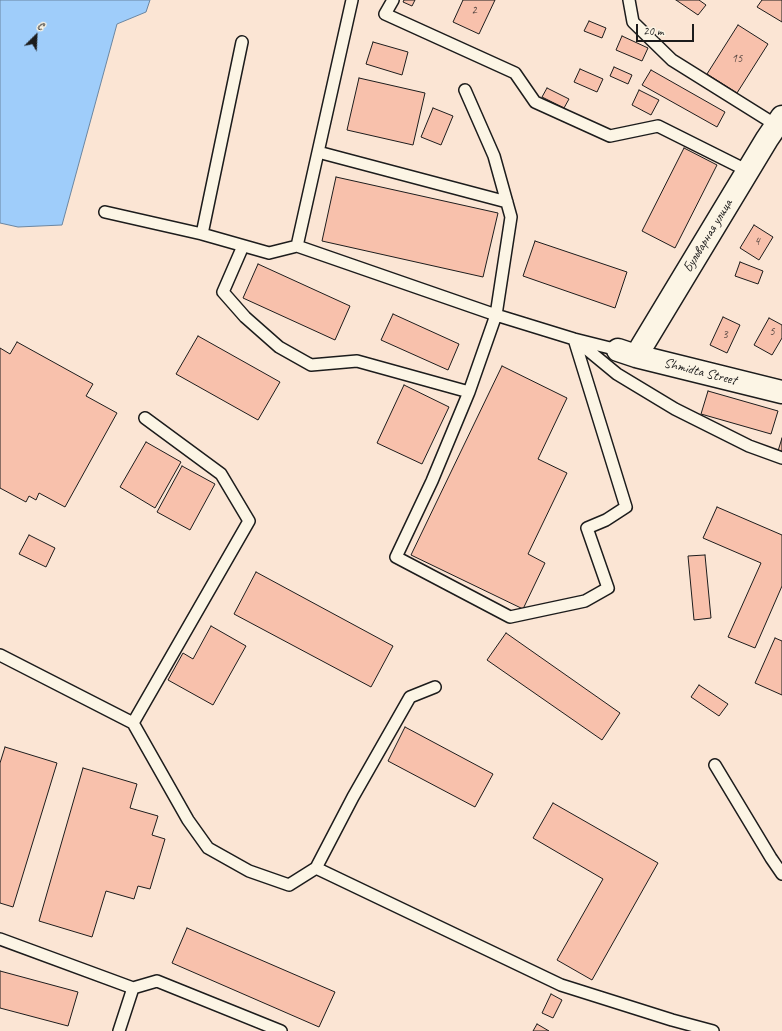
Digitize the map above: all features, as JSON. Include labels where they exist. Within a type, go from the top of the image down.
[{"type":"street","name":"Бульварная улица","points":[[627,353],[748,170],[777,132]]},
{"type":"street","name":"Shmidta Street","points":[[627,353],[782,392]]},
{"type":"lane","points":[[297,246],[352,0]]},
{"type":"lane","points":[[393,0],[385,14],[515,73],[535,102],[610,136],[658,126],[748,170]]},
{"type":"lane","points":[[629,0],[633,22],[672,60],[777,132]]},
{"type":"lane","points":[[202,234],[242,42]]},
{"type":"lane","points":[[465,90],[494,156],[511,217],[496,314],[469,392],[432,481],[396,558],[510,617],[585,601],[608,588],[588,528],[606,520],[626,507],[574,339]]},
{"type":"lane","points":[[318,152],[507,202]]},
{"type":"lane","points":[[105,212],[202,234],[269,252],[297,246],[496,314],[574,339],[627,353]]},
{"type":"lane","points":[[243,246],[223,292],[245,317],[279,347],[311,365],[357,361],[469,392]]},
{"type":"lane","points":[[574,339],[617,374],[675,409],[749,446],[782,458]]},
{"type":"lane","points":[[133,723],[249,521],[221,474],[145,418]]},
{"type":"lane","points":[[0,655],[133,723],[188,820],[208,848],[249,871],[289,885],[316,868],[353,797],[410,697],[435,687]]},
{"type":"lane","points":[[715,765],[782,874]]},
{"type":"lane","points":[[316,868],[561,985],[672,1020],[713,1031]]},
{"type":"lane","points":[[0,939],[133,988],[157,981],[282,1031]]},
{"type":"lane","points":[[119,1031],[133,988]]},
{"type":"water","points":[[0,0],[150,0],[146,12],[117,24],[62,225],[18,227],[0,223]]},
{"type":"building","points":[[404,0],[415,0],[412,6],[403,2]]},
{"type":"building","points":[[463,0],[495,0],[479,34],[453,22]]},
{"type":"building","points":[[676,0],[699,0],[706,5],[698,15]]},
{"type":"building","points":[[762,0],[782,0],[782,22],[757,7]]},
{"type":"building","points":[[589,21],[606,28],[602,38],[584,31]]},
{"type":"building","points":[[738,25],[768,44],[737,93],[707,74]]},
{"type":"building","points":[[622,36],[648,48],[642,61],[616,50]]},
{"type":"building","points":[[373,42],[408,52],[402,75],[366,64]]},
{"type":"building","points":[[614,67],[632,75],[628,84],[610,76]]},
{"type":"building","points":[[580,69],[603,79],[597,92],[574,82]]},
{"type":"building","points":[[651,70],[725,112],[717,127],[642,85]]},
{"type":"building","points":[[359,78],[425,93],[413,145],[347,130]]},
{"type":"building","points":[[547,88],[569,99],[564,108],[542,97]]},
{"type":"building","points":[[639,90],[659,100],[651,115],[632,105]]},
{"type":"building","points":[[433,108],[453,116],[441,145],[421,137]]},
{"type":"building","points":[[684,148],[717,165],[675,248],[642,231]]},
{"type":"building","points":[[336,177],[498,213],[483,277],[322,241]]},
{"type":"building","points":[[754,225],[773,237],[759,260],[740,248]]},
{"type":"building","points":[[535,241],[627,272],[615,308],[523,276]]},
{"type":"building","points":[[740,262],[763,271],[758,284],[735,276]]},
{"type":"building","points":[[258,264],[350,306],[335,340],[243,298]]},
{"type":"building","points":[[393,314],[459,344],[448,370],[381,340]]},
{"type":"building","points":[[723,317],[740,325],[727,353],[710,345]]},
{"type":"building","points":[[769,318],[782,325],[782,338],[772,355],[754,345]]},
{"type":"building","points":[[198,336],[280,382],[258,420],[176,374]]},
{"type":"building","points":[[17,342],[93,384],[86,396],[117,413],[65,507],[39,493],[36,500],[29,496],[26,502],[0,488],[0,348],[10,354]]},
{"type":"building","points":[[502,366],[567,398],[538,459],[567,473],[528,554],[545,563],[523,609],[411,555]]},
{"type":"building","points":[[404,385],[449,407],[422,464],[377,443]]},
{"type":"building","points":[[708,391],[778,411],[771,434],[701,414]]},
{"type":"building","points":[[782,438],[782,452],[778,451]]},
{"type":"building","points":[[146,442],[181,462],[155,508],[120,487]]},
{"type":"building","points":[[182,466],[215,484],[190,530],[157,512]]},
{"type":"building","points":[[717,507],[782,535],[782,586],[755,648],[728,637],[761,563],[703,538]]},
{"type":"building","points":[[29,535],[55,548],[46,567],[19,554]]},
{"type":"building","points":[[705,555],[711,618],[694,620],[688,556]]},
{"type":"building","points":[[256,572],[393,646],[371,687],[234,614]]},
{"type":"building","points":[[211,626],[246,646],[213,705],[168,680],[183,653],[193,659]]},
{"type":"building","points":[[506,633],[620,713],[602,740],[487,660]]},
{"type":"building","points":[[775,638],[782,641],[782,695],[755,683]]},
{"type":"building","points":[[699,685],[728,704],[719,716],[691,697]]},
{"type":"building","points":[[405,727],[493,774],[475,807],[388,761]]},
{"type":"building","points":[[5,747],[57,763],[13,907],[0,903],[0,763]]},
{"type":"building","points":[[83,768],[137,784],[130,808],[158,816],[152,835],[165,839],[150,889],[138,886],[134,899],[106,891],[92,937],[39,921]]},
{"type":"building","points":[[553,803],[658,863],[592,980],[557,960],[603,879],[533,838]]},
{"type":"building","points":[[187,928],[335,992],[319,1027],[172,963]]},
{"type":"building","points":[[0,971],[78,992],[68,1026],[0,1008]]},
{"type":"building","points":[[551,994],[562,1000],[553,1018],[542,1013]]},
{"type":"building","points":[[537,1024],[549,1031],[533,1031]]}]
